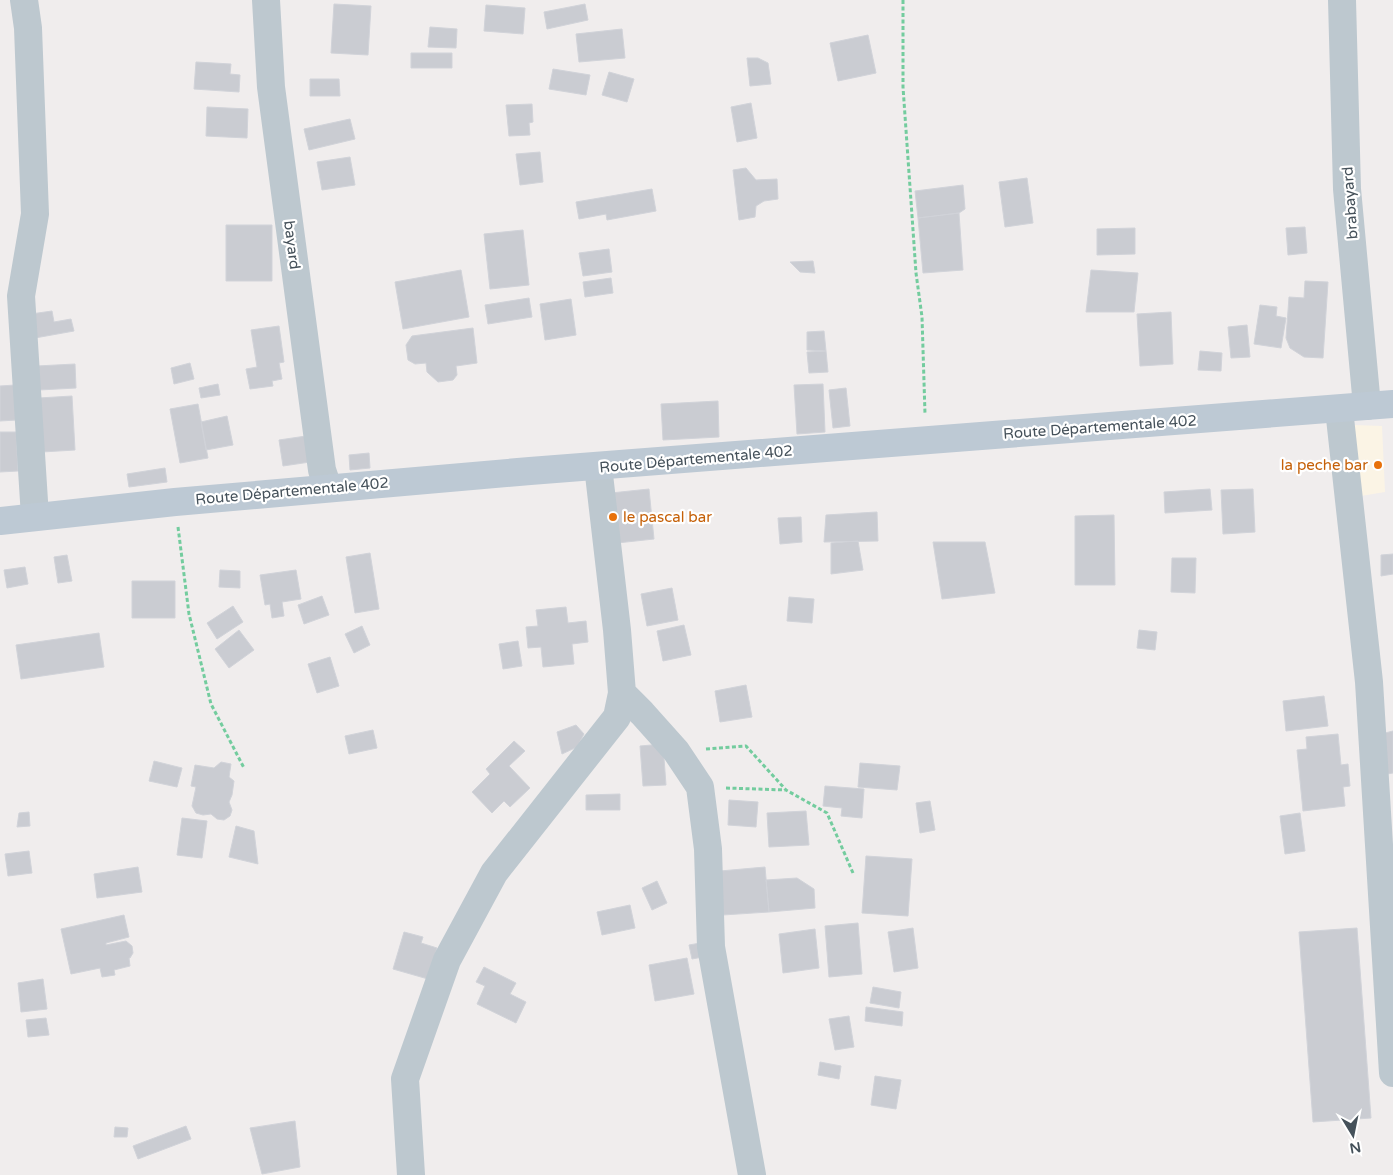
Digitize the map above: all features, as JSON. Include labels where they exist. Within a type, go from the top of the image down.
[{"type":"main road","name":"Route Départementale 402","points":[[0,521],[175,502],[530,471],[1380,405]]},
{"type":"street","points":[[24,0],[28,28],[35,214],[21,296],[34,517]]},
{"type":"street","name":"bayard","points":[[266,0],[271,87],[322,470],[328,488]]},
{"type":"street","name":"brabayard","points":[[1342,0],[1348,189],[1380,405]]},
{"type":"street","points":[[1340,409],[1369,682],[1393,1072]]},
{"type":"street","points":[[411,1175],[405,1079],[447,960],[494,873],[617,717],[622,693],[617,630],[598,466]]},
{"type":"street","points":[[622,693],[676,751],[700,787],[708,849],[711,947],[752,1175]]},
{"type":"path","points":[[903,0],[903,87],[916,273],[922,318],[926,440]]},
{"type":"path","points":[[175,502],[189,614],[211,704],[244,768]]},
{"type":"path","points":[[676,751],[746,746],[786,790],[827,813],[853,873]]},
{"type":"path","points":[[700,787],[786,790]]},
{"type":"shaded area","points":[[1354,425],[1382,426],[1385,492],[1361,496]]},
{"type":"building","points":[[334,4],[371,6],[368,55],[331,53]]},
{"type":"building","points":[[585,4],[588,20],[547,29],[544,12]]},
{"type":"building","points":[[486,5],[525,8],[523,34],[484,31]]},
{"type":"building","points":[[430,27],[457,29],[456,48],[428,47]]},
{"type":"building","points":[[622,29],[625,58],[579,62],[576,34]]},
{"type":"building","points":[[868,35],[876,73],[838,81],[830,43]]},
{"type":"building","points":[[411,53],[452,53],[452,68],[411,68]]},
{"type":"building","points":[[747,58],[758,58],[768,63],[771,84],[750,86]]},
{"type":"building","points":[[196,62],[231,64],[230,74],[240,75],[239,92],[194,89]]},
{"type":"building","points":[[553,69],[590,75],[586,95],[549,89]]},
{"type":"building","points":[[609,72],[634,79],[627,102],[602,95]]},
{"type":"building","points":[[310,79],[339,79],[340,96],[310,96]]},
{"type":"building","points":[[751,103],[757,138],[737,142],[731,107]]},
{"type":"building","points":[[532,104],[533,122],[529,123],[530,135],[509,136],[506,105]]},
{"type":"building","points":[[207,107],[248,109],[247,138],[206,136]]},
{"type":"building","points":[[350,119],[355,139],[309,150],[304,129]]},
{"type":"building","points":[[540,152],[543,182],[520,185],[516,154]]},
{"type":"building","points":[[350,157],[355,185],[322,190],[317,162]]},
{"type":"building","points":[[746,168],[756,180],[777,179],[778,199],[764,201],[756,206],[755,217],[739,220],[733,170]]},
{"type":"building","points":[[1027,178],[1033,223],[1005,227],[999,182]]},
{"type":"building","points":[[963,185],[965,209],[959,213],[918,218],[915,191]]},
{"type":"building","points":[[652,189],[656,211],[607,220],[606,214],[579,219],[576,202]]},
{"type":"building","points":[[959,213],[963,270],[923,273],[918,218]]},
{"type":"building","points":[[226,225],[272,225],[272,281],[226,281]]},
{"type":"building","points":[[1305,227],[1307,253],[1288,255],[1286,228]]},
{"type":"building","points":[[1135,228],[1135,254],[1097,255],[1097,229]]},
{"type":"building","points":[[523,230],[529,285],[490,289],[484,234]]},
{"type":"building","points":[[609,249],[612,272],[583,276],[579,253]]},
{"type":"building","points":[[813,261],[815,273],[800,272],[790,262]]},
{"type":"building","points":[[461,270],[469,317],[403,329],[395,282]]},
{"type":"building","points":[[1091,270],[1138,273],[1134,312],[1086,312]]},
{"type":"building","points":[[611,278],[613,293],[585,297],[583,282]]},
{"type":"building","points":[[1305,281],[1328,282],[1323,358],[1304,357],[1290,348],[1286,338],[1289,297],[1304,298]]},
{"type":"building","points":[[529,298],[532,317],[488,324],[485,305]]},
{"type":"building","points":[[571,299],[576,335],[545,340],[540,304]]},
{"type":"building","points":[[1260,305],[1277,307],[1276,316],[1286,318],[1281,348],[1254,344]]},
{"type":"building","points":[[52,311],[54,322],[71,319],[74,331],[35,338],[31,314]]},
{"type":"building","points":[[1171,312],[1173,364],[1140,366],[1137,314]]},
{"type":"building","points":[[1247,325],[1250,357],[1231,358],[1228,327]]},
{"type":"building","points":[[279,326],[284,362],[279,363],[282,379],[272,381],[273,386],[250,389],[246,369],[257,367],[251,330]]},
{"type":"building","points":[[473,328],[477,363],[456,366],[457,375],[453,380],[438,382],[427,372],[426,363],[415,364],[408,360],[406,345],[412,336]]},
{"type":"building","points":[[824,331],[826,351],[807,350],[807,332]]},
{"type":"building","points":[[826,351],[828,372],[809,373],[807,352]]},
{"type":"building","points":[[1200,351],[1222,353],[1221,371],[1198,370]]},
{"type":"building","points":[[190,363],[194,379],[174,384],[171,368]]},
{"type":"building","points":[[75,364],[76,388],[39,390],[37,366]]},
{"type":"building","points":[[218,384],[220,395],[201,398],[199,388]]},
{"type":"building","points":[[823,384],[825,432],[797,434],[794,385]]},
{"type":"building","points":[[15,385],[17,420],[0,421],[0,386]]},
{"type":"building","points":[[846,388],[850,426],[833,428],[829,390]]},
{"type":"building","points":[[72,396],[75,450],[42,452],[39,398]]},
{"type":"building","points":[[718,401],[719,437],[663,440],[661,404]]},
{"type":"building","points":[[198,404],[208,458],[180,463],[170,409]]},
{"type":"building","points":[[227,416],[233,445],[206,450],[201,422]]},
{"type":"building","points":[[0,432],[16,432],[18,471],[0,472]]},
{"type":"building","points":[[306,436],[310,462],[283,466],[279,440]]},
{"type":"building","points":[[369,453],[370,468],[350,470],[349,455]]},
{"type":"building","points":[[165,468],[167,482],[129,487],[127,474]]},
{"type":"building","points":[[649,489],[654,539],[617,543],[611,493]]},
{"type":"building","points":[[1210,489],[1212,510],[1165,513],[1164,492]]},
{"type":"building","points":[[1253,489],[1255,532],[1223,534],[1221,490]]},
{"type":"building","points":[[877,512],[878,541],[824,542],[826,515]]},
{"type":"building","points":[[1114,515],[1115,585],[1075,585],[1075,516]]},
{"type":"building","points":[[801,517],[802,542],[780,544],[778,518]]},
{"type":"building","points":[[858,541],[863,570],[831,574],[831,543]]},
{"type":"building","points":[[933,542],[985,542],[995,593],[942,599]]},
{"type":"building","points":[[370,553],[379,609],[355,613],[346,557]]},
{"type":"building","points":[[1393,554],[1393,574],[1381,576],[1381,555]]},
{"type":"building","points":[[67,555],[72,581],[58,583],[54,557]]},
{"type":"building","points":[[1172,558],[1196,558],[1195,593],[1171,592]]},
{"type":"building","points":[[25,567],[28,584],[7,588],[4,570]]},
{"type":"building","points":[[220,570],[240,571],[240,588],[219,587]]},
{"type":"building","points":[[296,570],[301,599],[282,602],[284,616],[272,618],[270,604],[265,605],[260,575]]},
{"type":"building","points":[[132,581],[175,581],[175,618],[132,618]]},
{"type":"building","points":[[672,588],[678,620],[647,626],[641,594]]},
{"type":"building","points":[[322,596],[329,615],[304,624],[298,605]]},
{"type":"building","points":[[789,597],[814,599],[812,623],[787,621]]},
{"type":"building","points":[[233,606],[243,622],[217,639],[207,623]]},
{"type":"building","points":[[566,607],[568,623],[586,621],[588,642],[572,644],[574,664],[543,667],[541,647],[528,648],[526,627],[538,626],[536,610]]},
{"type":"building","points":[[684,625],[691,655],[663,661],[657,631]]},
{"type":"building","points":[[362,626],[370,645],[354,653],[345,634]]},
{"type":"building","points":[[239,630],[254,650],[229,668],[215,649]]},
{"type":"building","points":[[1139,630],[1157,632],[1155,650],[1137,648]]},
{"type":"building","points":[[99,633],[104,667],[21,679],[16,645]]},
{"type":"building","points":[[518,641],[522,666],[503,669],[499,644]]},
{"type":"building","points":[[330,657],[339,686],[317,693],[308,664]]},
{"type":"building","points":[[746,685],[752,717],[720,722],[715,691]]},
{"type":"building","points":[[1324,696],[1328,726],[1286,731],[1283,701]]},
{"type":"building","points":[[576,725],[584,734],[577,747],[562,754],[557,732]]},
{"type":"building","points":[[373,730],[377,748],[349,754],[345,736]]},
{"type":"building","points":[[1393,731],[1393,773],[1387,774],[1385,733]]},
{"type":"building","points":[[1338,734],[1341,765],[1348,764],[1350,786],[1343,787],[1345,806],[1303,811],[1297,750],[1307,749],[1306,737]]},
{"type":"building","points":[[514,741],[525,751],[509,766],[530,788],[510,807],[504,801],[492,813],[472,792],[490,774],[486,769]]},
{"type":"building","points":[[663,744],[666,785],[643,786],[640,746]]},
{"type":"building","points":[[154,761],[182,768],[177,787],[149,781]]},
{"type":"building","points":[[221,762],[231,764],[229,777],[234,781],[229,802],[232,810],[230,816],[224,820],[217,819],[211,814],[203,815],[196,813],[192,806],[196,787],[191,786],[195,765],[214,768]]},
{"type":"building","points":[[860,763],[900,766],[897,790],[858,787]]},
{"type":"building","points":[[825,786],[864,789],[862,818],[841,816],[842,808],[823,806]]},
{"type":"building","points":[[620,794],[620,810],[586,810],[586,795]]},
{"type":"building","points":[[729,800],[758,802],[756,827],[728,825]]},
{"type":"building","points":[[930,801],[935,830],[920,833],[916,803]]},
{"type":"building","points":[[806,811],[809,845],[769,847],[767,813]]},
{"type":"building","points":[[29,812],[30,826],[17,827],[19,813]]},
{"type":"building","points":[[1300,813],[1305,851],[1285,854],[1280,816]]},
{"type":"building","points":[[182,818],[207,821],[202,858],[177,855]]},
{"type":"building","points":[[236,826],[254,831],[258,864],[229,857]]},
{"type":"building","points":[[29,851],[32,873],[8,876],[5,854]]},
{"type":"building","points":[[866,856],[912,859],[908,916],[862,913]]},
{"type":"building","points":[[138,867],[142,892],[97,898],[94,874]]},
{"type":"building","points":[[765,867],[769,912],[723,915],[720,871]]},
{"type":"building","points":[[797,878],[814,889],[815,908],[769,912],[766,880]]},
{"type":"building","points":[[657,881],[667,903],[652,910],[642,888]]},
{"type":"building","points":[[630,905],[635,928],[602,935],[597,912]]},
{"type":"building","points":[[124,915],[129,937],[106,943],[106,945],[126,941],[132,946],[133,953],[129,958],[130,966],[114,970],[115,975],[102,977],[100,968],[71,974],[61,929]]},
{"type":"building","points":[[858,923],[862,974],[829,977],[825,926]]},
{"type":"building","points":[[913,928],[918,968],[894,972],[888,932]]},
{"type":"building","points":[[1357,928],[1371,1118],[1313,1122],[1299,932]]},
{"type":"building","points":[[815,929],[819,968],[783,973],[779,934]]},
{"type":"building","points":[[404,932],[423,937],[421,943],[437,948],[428,979],[393,969]]},
{"type":"building","points":[[706,942],[708,956],[692,959],[689,945]]},
{"type":"building","points":[[687,958],[694,994],[655,1001],[649,965]]},
{"type":"building","points":[[484,967],[516,983],[510,994],[526,1002],[516,1023],[477,1004],[485,986],[476,982]]},
{"type":"building","points":[[43,979],[47,1009],[21,1012],[18,983]]},
{"type":"building","points":[[873,987],[901,992],[899,1008],[870,1003]]},
{"type":"building","points":[[866,1007],[903,1012],[902,1026],[865,1021]]},
{"type":"building","points":[[849,1016],[854,1047],[835,1050],[829,1019]]},
{"type":"building","points":[[46,1018],[49,1035],[28,1037],[26,1020]]},
{"type":"building","points":[[820,1062],[841,1066],[839,1079],[818,1075]]},
{"type":"building","points":[[875,1076],[901,1080],[896,1109],[871,1105]]},
{"type":"building","points":[[295,1121],[300,1167],[262,1174],[250,1128]]},
{"type":"building","points":[[186,1126],[191,1139],[138,1159],[133,1146]]},
{"type":"building","points":[[115,1127],[128,1128],[127,1137],[114,1137]]},
{"type":"place","name":"la peche bar","points":[[1378,465]]},
{"type":"place","name":"le pascal bar","points":[[613,517]]}]
